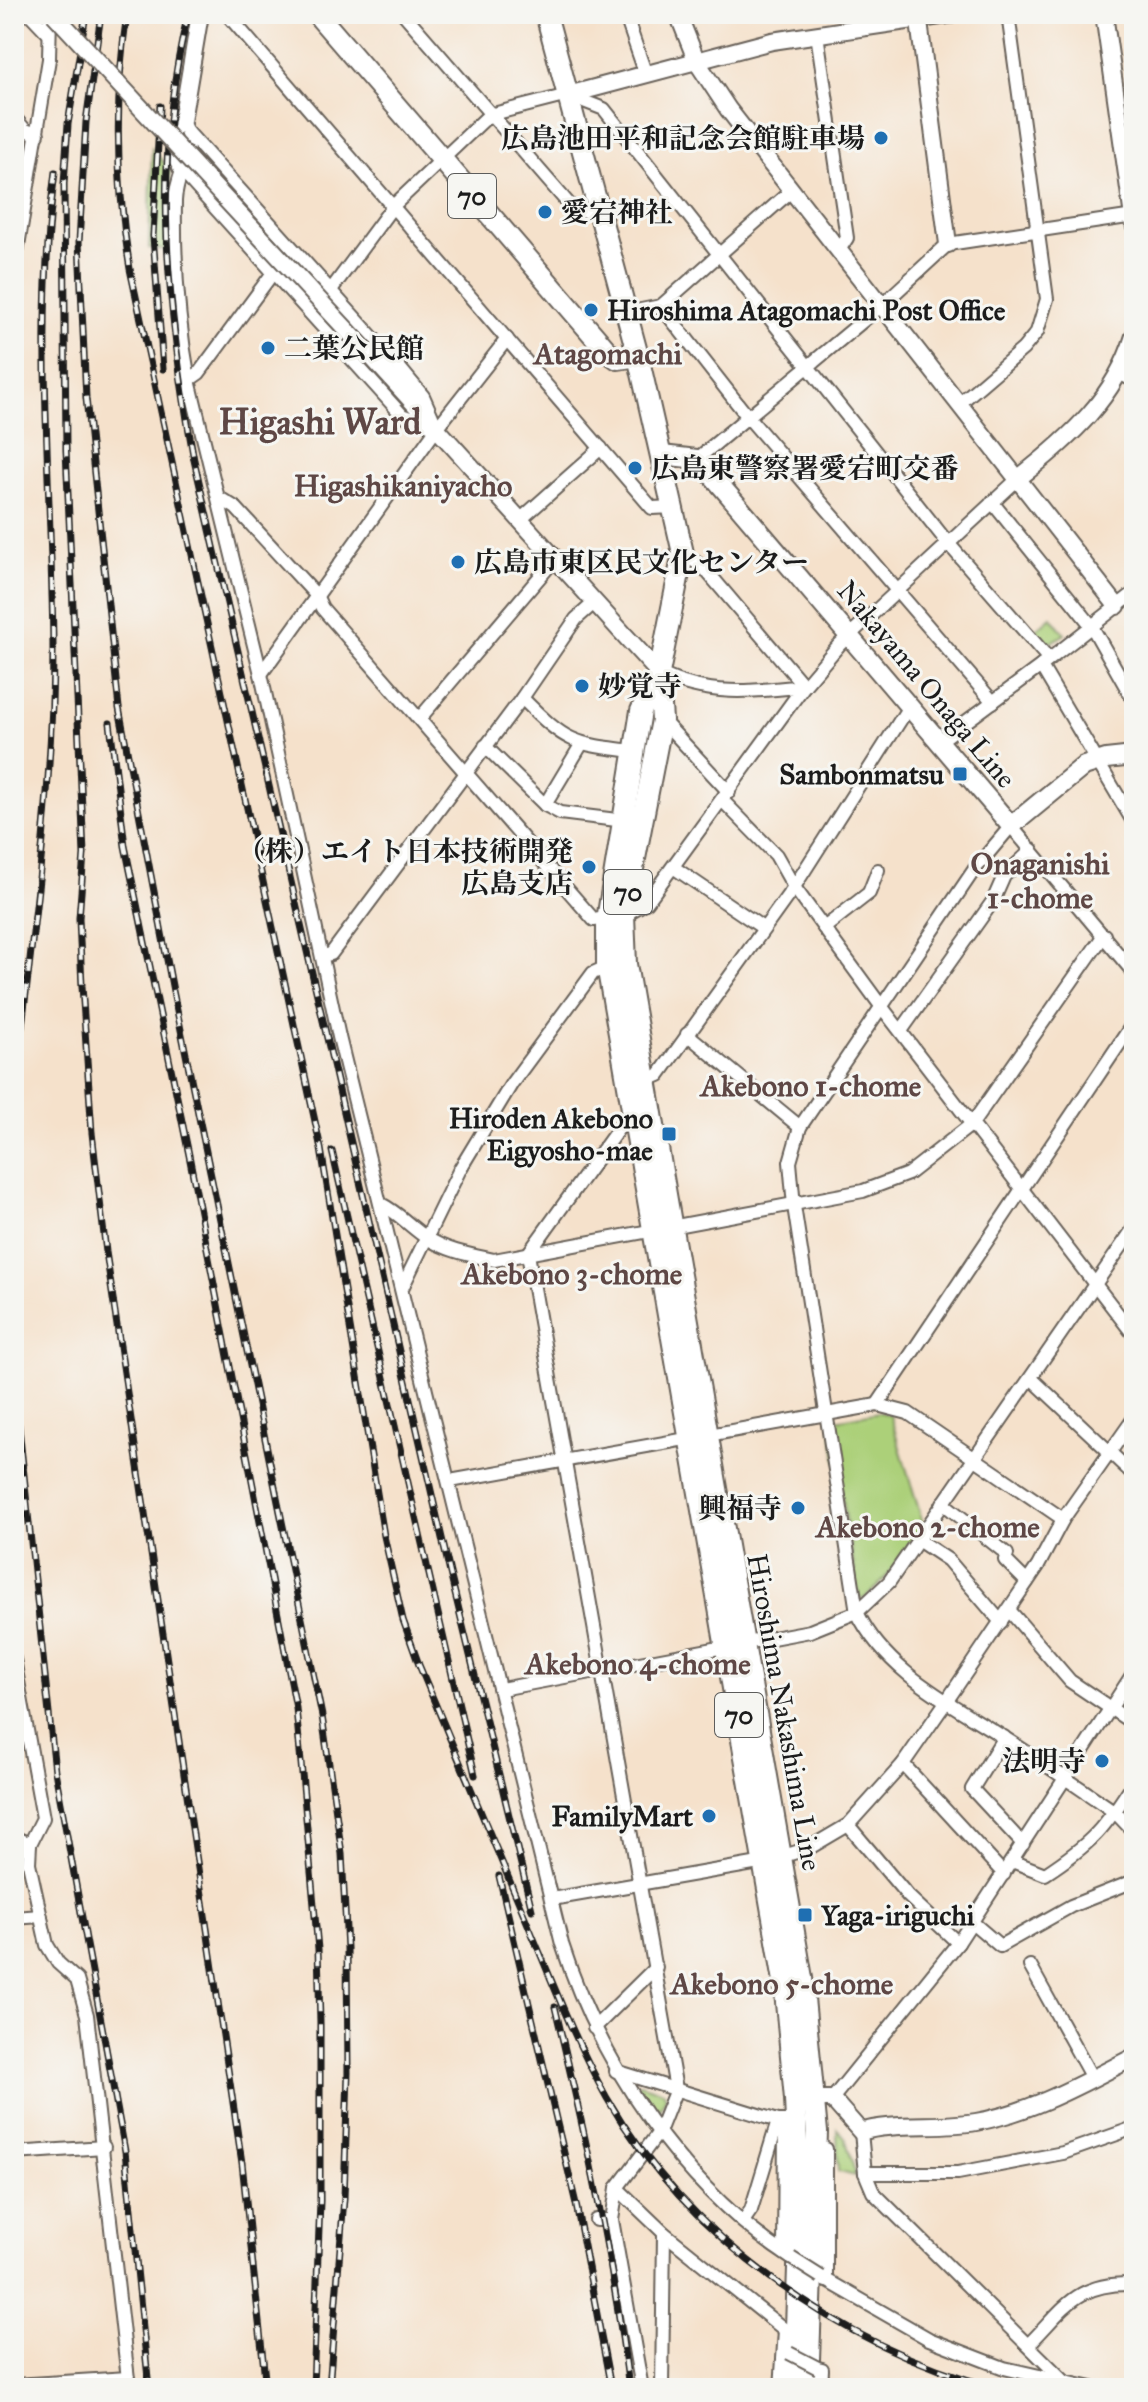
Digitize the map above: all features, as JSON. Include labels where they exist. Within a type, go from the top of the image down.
[{"type":"main road","name":"70","points":[[317,14],[608,352],[618,359],[638,356]]},
{"type":"main road","name":"Hiroshima Nakashima Line","points":[[546,14],[638,356],[683,553],[659,673],[641,711],[625,821],[616,918],[616,964],[634,1123],[662,1229]]},
{"type":"main road","points":[[662,455],[697,459]]},
{"type":"main road","name":"Nakayama Onaga Line","points":[[697,459],[1011,826],[1095,761]]},
{"type":"main road","name":"Hiroshima Nakashima Line","points":[[616,918],[662,720],[659,673]]},
{"type":"main road","points":[[1095,761],[1134,756]]},
{"type":"main road","name":"Hiroshima Nakashima Line","points":[[616,964],[645,1081],[662,1229],[698,1435],[774,1859],[802,1978],[817,2132],[808,2388]]},
{"type":"main road","name":"Hiroshima Nakashima Line","points":[[794,2388],[800,2208],[787,2121],[814,2099]]},
{"type":"street","points":[[30,14],[49,34]]},
{"type":"street","points":[[14,270],[17,239],[38,134],[52,14]]},
{"type":"street","points":[[52,14],[370,355],[659,673],[681,684],[738,693],[804,686]]},
{"type":"street","points":[[184,126],[200,14]]},
{"type":"street","points":[[227,14],[652,508],[674,507]]},
{"type":"street","points":[[404,14],[574,210],[597,212]]},
{"type":"street","points":[[625,14],[646,75]]},
{"type":"street","points":[[678,14],[697,62],[728,109],[1020,477],[1117,606]]},
{"type":"street","points":[[331,290],[393,206],[489,115],[772,41],[918,16],[954,14]]},
{"type":"street","points":[[960,403],[1023,349],[1037,332],[1047,299],[1008,14]]},
{"type":"street","points":[[697,459],[882,305],[948,244],[1134,218],[1104,14]]},
{"type":"street","points":[[918,16],[948,244]]},
{"type":"street","points":[[817,34],[847,238],[839,250]]},
{"type":"street","points":[[568,95],[604,109],[1045,662],[1095,761],[1134,823]]},
{"type":"street","points":[[14,117],[25,130],[38,134]]},
{"type":"street","points":[[184,126],[423,396],[437,428]]},
{"type":"street","points":[[184,126],[172,132],[171,143],[179,168],[275,270],[402,415],[437,428]]},
{"type":"street","points":[[179,168],[175,197],[176,242],[182,343],[189,380],[261,674],[322,956],[381,1204],[562,1944],[594,2028],[616,2070],[659,2132],[744,2220],[787,2255],[929,2339],[1004,2368],[1068,2386],[1092,2388]]},
{"type":"street","points":[[626,313],[661,306],[792,190]]},
{"type":"street","points":[[189,380],[199,373],[275,270]]},
{"type":"street","points":[[661,306],[748,417],[993,702]]},
{"type":"street","points":[[218,497],[236,508],[316,595],[322,608],[594,920],[616,918],[647,902],[804,686],[849,634],[947,542],[1087,419],[1127,377],[1134,336]]},
{"type":"street","points":[[261,674],[437,428],[507,339]]},
{"type":"street","points":[[520,520],[601,448]]},
{"type":"street","points":[[992,502],[1091,625],[1134,701]]},
{"type":"street","points":[[683,553],[705,569],[804,686]]},
{"type":"street","points":[[420,718],[555,559]]},
{"type":"street","points":[[940,741],[1134,593]]},
{"type":"street","points":[[322,956],[331,954],[522,698],[576,619],[594,603]]},
{"type":"street","points":[[522,698],[542,719],[581,745],[634,751]]},
{"type":"street","points":[[645,1081],[657,1078],[794,887],[910,705]]},
{"type":"street","points":[[662,720],[776,855],[794,887],[881,1006],[1134,1333]]},
{"type":"street","points":[[545,805],[581,745]]},
{"type":"street","points":[[485,746],[545,805],[560,813],[625,821]]},
{"type":"street","points":[[1134,973],[1011,826],[974,870],[800,1127],[790,1162],[794,1206],[857,1612],[879,1647],[946,1702],[1115,1812],[1134,1832]]},
{"type":"street","points":[[901,1031],[993,901],[1004,876],[1032,850]]},
{"type":"street","points":[[673,867],[763,928]]},
{"type":"street","points":[[824,928],[869,893],[878,870]]},
{"type":"street","points":[[381,1204],[400,1213],[427,1238],[461,1253],[494,1260],[863,1191],[908,1174],[972,1124],[1104,935]]},
{"type":"street","points":[[402,1288],[460,1169],[512,1083],[593,973],[616,964]]},
{"type":"street","points":[[877,1405],[1020,1187],[1134,1022]]},
{"type":"street","points":[[687,1034],[800,1127]]},
{"type":"street","points":[[634,1123],[621,1125],[528,1254],[642,1883],[676,2089],[659,2132],[617,2188],[612,2220],[642,2388]]},
{"type":"street","points":[[501,1689],[810,1631],[857,1612],[889,1582],[1134,1228]]},
{"type":"street","points":[[1031,1378],[1134,1475]]},
{"type":"street","points":[[450,1481],[877,1405],[908,1413],[1063,1519]]},
{"type":"street","points":[[552,1899],[774,1859],[809,1848],[848,1825],[903,1764],[1009,1610],[1063,1519],[1134,1418]]},
{"type":"street","points":[[943,1503],[1007,1554],[1005,1560],[1027,1582]]},
{"type":"street","points":[[918,1540],[948,1560],[1001,1622]]},
{"type":"street","points":[[1009,1610],[1070,1681],[1134,1724]]},
{"type":"street","points":[[14,1659],[43,1818],[30,1844],[29,1863],[47,1945],[82,1991],[104,2147],[129,2383],[14,2385]]},
{"type":"street","points":[[1068,2386],[873,2192],[865,2173],[861,2132],[814,2099],[958,1943],[1134,1672]]},
{"type":"street","points":[[1004,1737],[972,1789],[1023,1844]]},
{"type":"street","points":[[903,1764],[1004,1874]]},
{"type":"street","points":[[1012,1861],[1045,1874],[1081,1850],[1105,1828],[1134,1782]]},
{"type":"street","points":[[848,1825],[908,1896],[958,1943]]},
{"type":"street","points":[[14,1837],[30,1844]]},
{"type":"street","points":[[972,1922],[1000,1946],[1071,1906],[1134,1881]]},
{"type":"street","points":[[14,1918],[41,1916]]},
{"type":"street","points":[[1030,1966],[1092,2078]]},
{"type":"street","points":[[594,2028],[656,1967]]},
{"type":"street","points":[[861,2132],[876,2127],[939,2128],[1018,2112],[1134,2057]]},
{"type":"street","points":[[616,2070],[787,2121]]},
{"type":"street","points":[[744,2220],[751,2210],[787,2121]]},
{"type":"street","points":[[787,2121],[787,2255]]},
{"type":"street","points":[[865,2173],[958,2173],[1063,2153],[1134,2128]]},
{"type":"street","points":[[817,2132],[826,2149],[823,2279]]},
{"type":"street","points":[[14,2153],[104,2147]]},
{"type":"street","points":[[617,2188],[664,2233],[785,2330],[786,2352],[781,2388]]},
{"type":"street","points":[[596,2220],[612,2220]]},
{"type":"street","points":[[662,2388],[664,2233]]},
{"type":"street","points":[[1028,2345],[1080,2294],[1096,2285],[1134,2284]]},
{"type":"street","points":[[786,2352],[820,2368],[821,2388]]},
{"type":"green space","points":[[152,148],[170,171],[169,250],[149,248]]},
{"type":"green space","points":[[1051,617],[1065,634],[1052,642],[1044,641],[1036,630]]},
{"type":"green space","points":[[879,1412],[890,1415],[923,1523],[884,1580],[864,1599],[859,1598],[831,1427],[836,1420]]},
{"type":"green space","points":[[639,2084],[663,2091],[666,2097],[657,2114],[636,2088]]},
{"type":"green space","points":[[837,2129],[845,2137],[856,2176],[838,2172]]},
{"type":"railway","points":[[86,14],[68,124],[64,184],[66,450],[84,854],[79,918],[92,1133],[106,1252],[242,2163],[266,2388]]},
{"type":"railway","points":[[101,14],[86,122],[79,242],[86,398],[119,708],[173,991],[322,1716],[342,1854],[347,1948],[348,2073],[344,2198],[329,2388]]},
{"type":"railway","points":[[127,14],[120,78],[118,142],[130,269],[321,1149],[384,1536],[403,1620],[419,1665],[574,2033],[607,2098],[641,2149],[681,2197],[725,2241],[774,2280],[827,2315],[882,2345],[939,2370],[997,2388]]},
{"type":"railway","points":[[188,14],[170,126],[167,237],[176,348],[194,460],[450,1573],[532,1910]]},
{"type":"railway","points":[[160,106],[153,236],[163,369]]},
{"type":"railway","points":[[14,1093],[40,871],[52,704],[45,350],[49,231],[55,172]]},
{"type":"railway","points":[[110,723],[125,846],[189,1155],[296,1708],[318,1949],[320,2023],[320,2201],[313,2388]]},
{"type":"railway","points":[[332,1151],[475,1775]]},
{"type":"railway","points":[[14,1380],[55,1771],[125,2151],[149,2388]]},
{"type":"railway","points":[[499,1876],[576,2204],[611,2388]]},
{"type":"railway","points":[[555,2007],[597,2197],[629,2388]]},
{"type":"place","name":"広島池田平和記念会館駐車場","points":[[881,138]]},
{"type":"place","name":"愛宕神社","points":[[545,212]]},
{"type":"place","name":"Hiroshima Atagomachi Post Office","points":[[591,310]]},
{"type":"place","name":"二葉公民館","points":[[268,348]]},
{"type":"place","name":"広島東警察署愛宕町交番","points":[[635,468]]},
{"type":"place","name":"広島市東区民文化センター","points":[[458,562]]},
{"type":"place","name":"妙覚寺","points":[[582,686]]},
{"type":"place","name":"Sambonmatsu","points":[[960,774]]},
{"type":"place","name":"（株）エイト日本技術開発 広島支店","points":[[589,867]]},
{"type":"place","name":"Hiroden Akebono Eigyosho-mae","points":[[669,1134]]},
{"type":"place","name":"興福寺","points":[[798,1508]]},
{"type":"place","name":"法明寺","points":[[1102,1761]]},
{"type":"place","name":"FamilyMart","points":[[709,1816]]},
{"type":"place","name":"Yaga-iriguchi","points":[[805,1915]]},
{"type":"district","name":"Atagomachi","points":[[608,354]]},
{"type":"district","name":"Higashi Ward","points":[[320,421]]},
{"type":"district","name":"Higashikaniyacho","points":[[403,486]]},
{"type":"district","name":"Onaganishi 1-chome","points":[[1040,881]]},
{"type":"district","name":"Akebono 1-chome","points":[[811,1086]]},
{"type":"district","name":"Akebono 3-chome","points":[[572,1274]]},
{"type":"district","name":"Akebono 2-chome","points":[[928,1527]]},
{"type":"district","name":"Akebono 4-chome","points":[[638,1664]]},
{"type":"district","name":"Akebono 5-chome","points":[[782,1984]]}]
